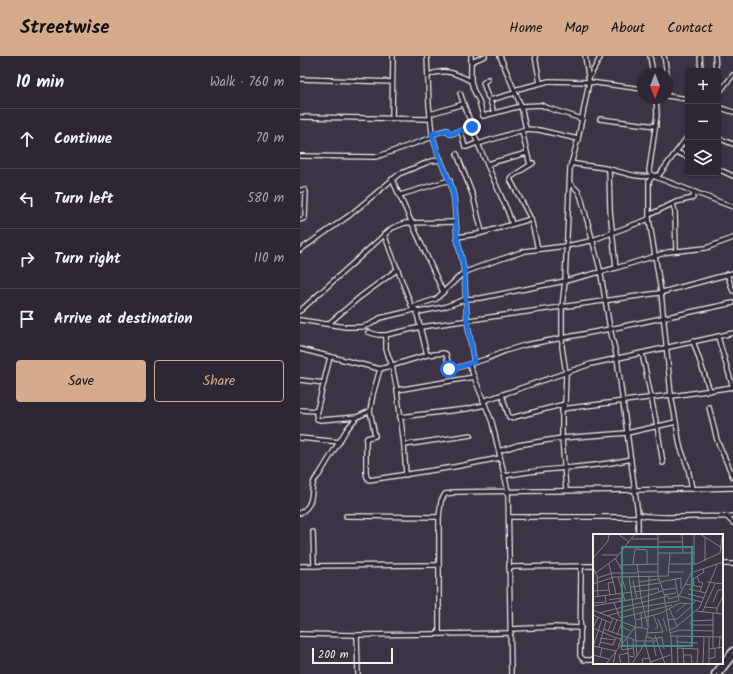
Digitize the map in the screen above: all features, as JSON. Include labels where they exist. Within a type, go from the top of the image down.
[{"type":"main road","points":[[723,663],[733,650]]},
{"type":"main road","points":[[718,674],[733,656]]},
{"type":"main road","points":[[714,674],[722,664]]},
{"type":"street","points":[[392,118],[393,56]]},
{"type":"street","points":[[427,56],[430,120],[433,136],[450,180],[454,198],[457,237],[466,299],[467,320],[474,362]]},
{"type":"street","points":[[471,56],[470,81],[479,101],[483,116],[521,106],[541,105],[582,119]]},
{"type":"street","points":[[471,62],[485,56]]},
{"type":"street","points":[[500,56],[521,106],[526,129]]},
{"type":"street","points":[[535,56],[540,83]]},
{"type":"street","points":[[585,56],[589,80]]},
{"type":"street","points":[[566,490],[563,468],[562,438],[562,409],[565,404],[566,373],[562,347],[562,307],[565,281],[570,183],[572,163],[589,80],[601,56]]},
{"type":"street","points":[[650,56],[652,68]]},
{"type":"street","points":[[664,56],[666,68]]},
{"type":"street","points":[[700,56],[701,68]]},
{"type":"street","points":[[715,56],[716,68]]},
{"type":"street","points":[[428,75],[434,72],[452,72],[470,81]]},
{"type":"street","points":[[721,89],[733,75]]},
{"type":"street","points":[[300,79],[392,82]]},
{"type":"street","points":[[488,79],[483,83],[494,112]]},
{"type":"street","points":[[479,101],[549,81],[589,80],[637,88]]},
{"type":"street","points":[[460,93],[478,144],[512,224]]},
{"type":"street","points":[[673,97],[685,99]]},
{"type":"street","points":[[430,114],[463,104]]},
{"type":"street","points":[[657,104],[658,115],[649,171],[653,176],[733,207]]},
{"type":"street","points":[[721,108],[733,112]]},
{"type":"street","points":[[300,117],[430,120]]},
{"type":"street","points":[[600,119],[656,126]]},
{"type":"street","points":[[300,156],[376,157],[447,130],[450,134],[472,127]]},
{"type":"street","points":[[461,131],[465,147],[526,129],[539,130],[578,138]]},
{"type":"street","points":[[522,131],[531,164],[511,177],[531,219],[538,249]]},
{"type":"street","points":[[721,139],[733,144]]},
{"type":"street","points":[[572,163],[641,177],[659,175],[685,140]]},
{"type":"street","points":[[676,152],[685,156]]},
{"type":"street","points":[[487,164],[527,153]]},
{"type":"street","points":[[457,154],[473,196],[482,232]]},
{"type":"street","points":[[300,250],[350,215],[399,174],[432,161],[441,160]]},
{"type":"street","points":[[609,170],[610,210],[616,268]]},
{"type":"street","points":[[721,170],[733,176]]},
{"type":"street","points":[[653,176],[649,181],[649,217],[661,292],[666,347],[676,422],[680,446],[688,468],[692,489]]},
{"type":"street","points":[[392,179],[443,292]]},
{"type":"street","points":[[400,195],[450,180]]},
{"type":"street","points":[[570,183],[578,191],[581,197],[601,272],[610,329],[617,358],[638,516],[638,534]]},
{"type":"street","points":[[300,190],[305,190],[306,192],[306,214],[305,218],[300,220]]},
{"type":"street","points":[[300,320],[328,325],[362,327],[371,324],[380,318],[415,309],[436,298],[463,273],[511,255],[590,241],[592,239],[613,233],[649,217],[673,204],[693,198],[694,192]]},
{"type":"street","points":[[673,204],[675,212],[676,251]]},
{"type":"street","points":[[457,237],[531,219]]},
{"type":"street","points":[[300,311],[384,234],[397,225],[404,223],[456,222]]},
{"type":"street","points":[[384,234],[415,309],[428,355]]},
{"type":"street","points":[[415,309],[419,312],[444,307],[466,299],[481,298],[565,281],[676,251],[706,248],[733,238]]},
{"type":"street","points":[[328,325],[360,297],[398,269]]},
{"type":"street","points":[[368,332],[378,335],[386,335],[421,327],[606,301],[661,292],[733,273]]},
{"type":"street","points":[[727,274],[733,291]]},
{"type":"street","points":[[300,348],[380,369],[428,355],[444,353],[446,354],[450,370],[505,351],[733,302]]},
{"type":"street","points":[[400,417],[466,409],[484,403],[502,394],[591,364],[733,333]]},
{"type":"street","points":[[386,335],[386,349],[392,366],[397,390],[406,475]]},
{"type":"street","points":[[562,409],[733,388],[718,336]]},
{"type":"street","points":[[693,341],[710,391]]},
{"type":"street","points":[[642,353],[663,463]]},
{"type":"street","points":[[330,357],[317,411],[317,419],[357,417],[370,411]]},
{"type":"street","points":[[469,364],[492,422],[508,491],[511,674]]},
{"type":"street","points":[[380,369],[370,411],[375,436],[368,438],[366,441],[367,477],[369,480],[454,467],[500,458]]},
{"type":"street","points":[[397,390],[474,377]]},
{"type":"street","points":[[300,380],[324,383]]},
{"type":"street","points":[[502,394],[509,417],[511,418],[565,404]]},
{"type":"street","points":[[709,408],[717,440],[733,477]]},
{"type":"street","points":[[300,410],[317,411]]},
{"type":"street","points":[[300,513],[306,510],[309,505],[313,482],[319,475],[347,429],[357,417]]},
{"type":"street","points":[[499,451],[518,445],[562,438],[627,433],[676,422]]},
{"type":"street","points":[[404,445],[471,434]]},
{"type":"street","points":[[300,438],[340,442]]},
{"type":"street","points":[[505,476],[527,471],[620,461],[631,458]]},
{"type":"street","points":[[439,633],[439,517],[441,501],[446,494],[453,492],[733,488]]},
{"type":"street","points":[[346,516],[439,517]]},
{"type":"street","points":[[509,517],[733,516]]},
{"type":"street","points":[[727,517],[733,523]]},
{"type":"street","points":[[313,532],[314,566]]},
{"type":"street","points":[[300,566],[439,566]]},
{"type":"street","points":[[581,566],[580,656],[584,660],[593,660]]},
{"type":"street","points":[[509,567],[593,566]]},
{"type":"street","points":[[300,634],[357,635],[511,631],[554,627],[580,628]]},
{"type":"street","points":[[357,635],[358,674]]},
{"type":"route","points":[[449,369],[454,369],[474,362],[467,320],[464,270],[457,237],[454,198],[450,180],[438,154],[432,134],[448,130],[450,134],[472,127]]}]
